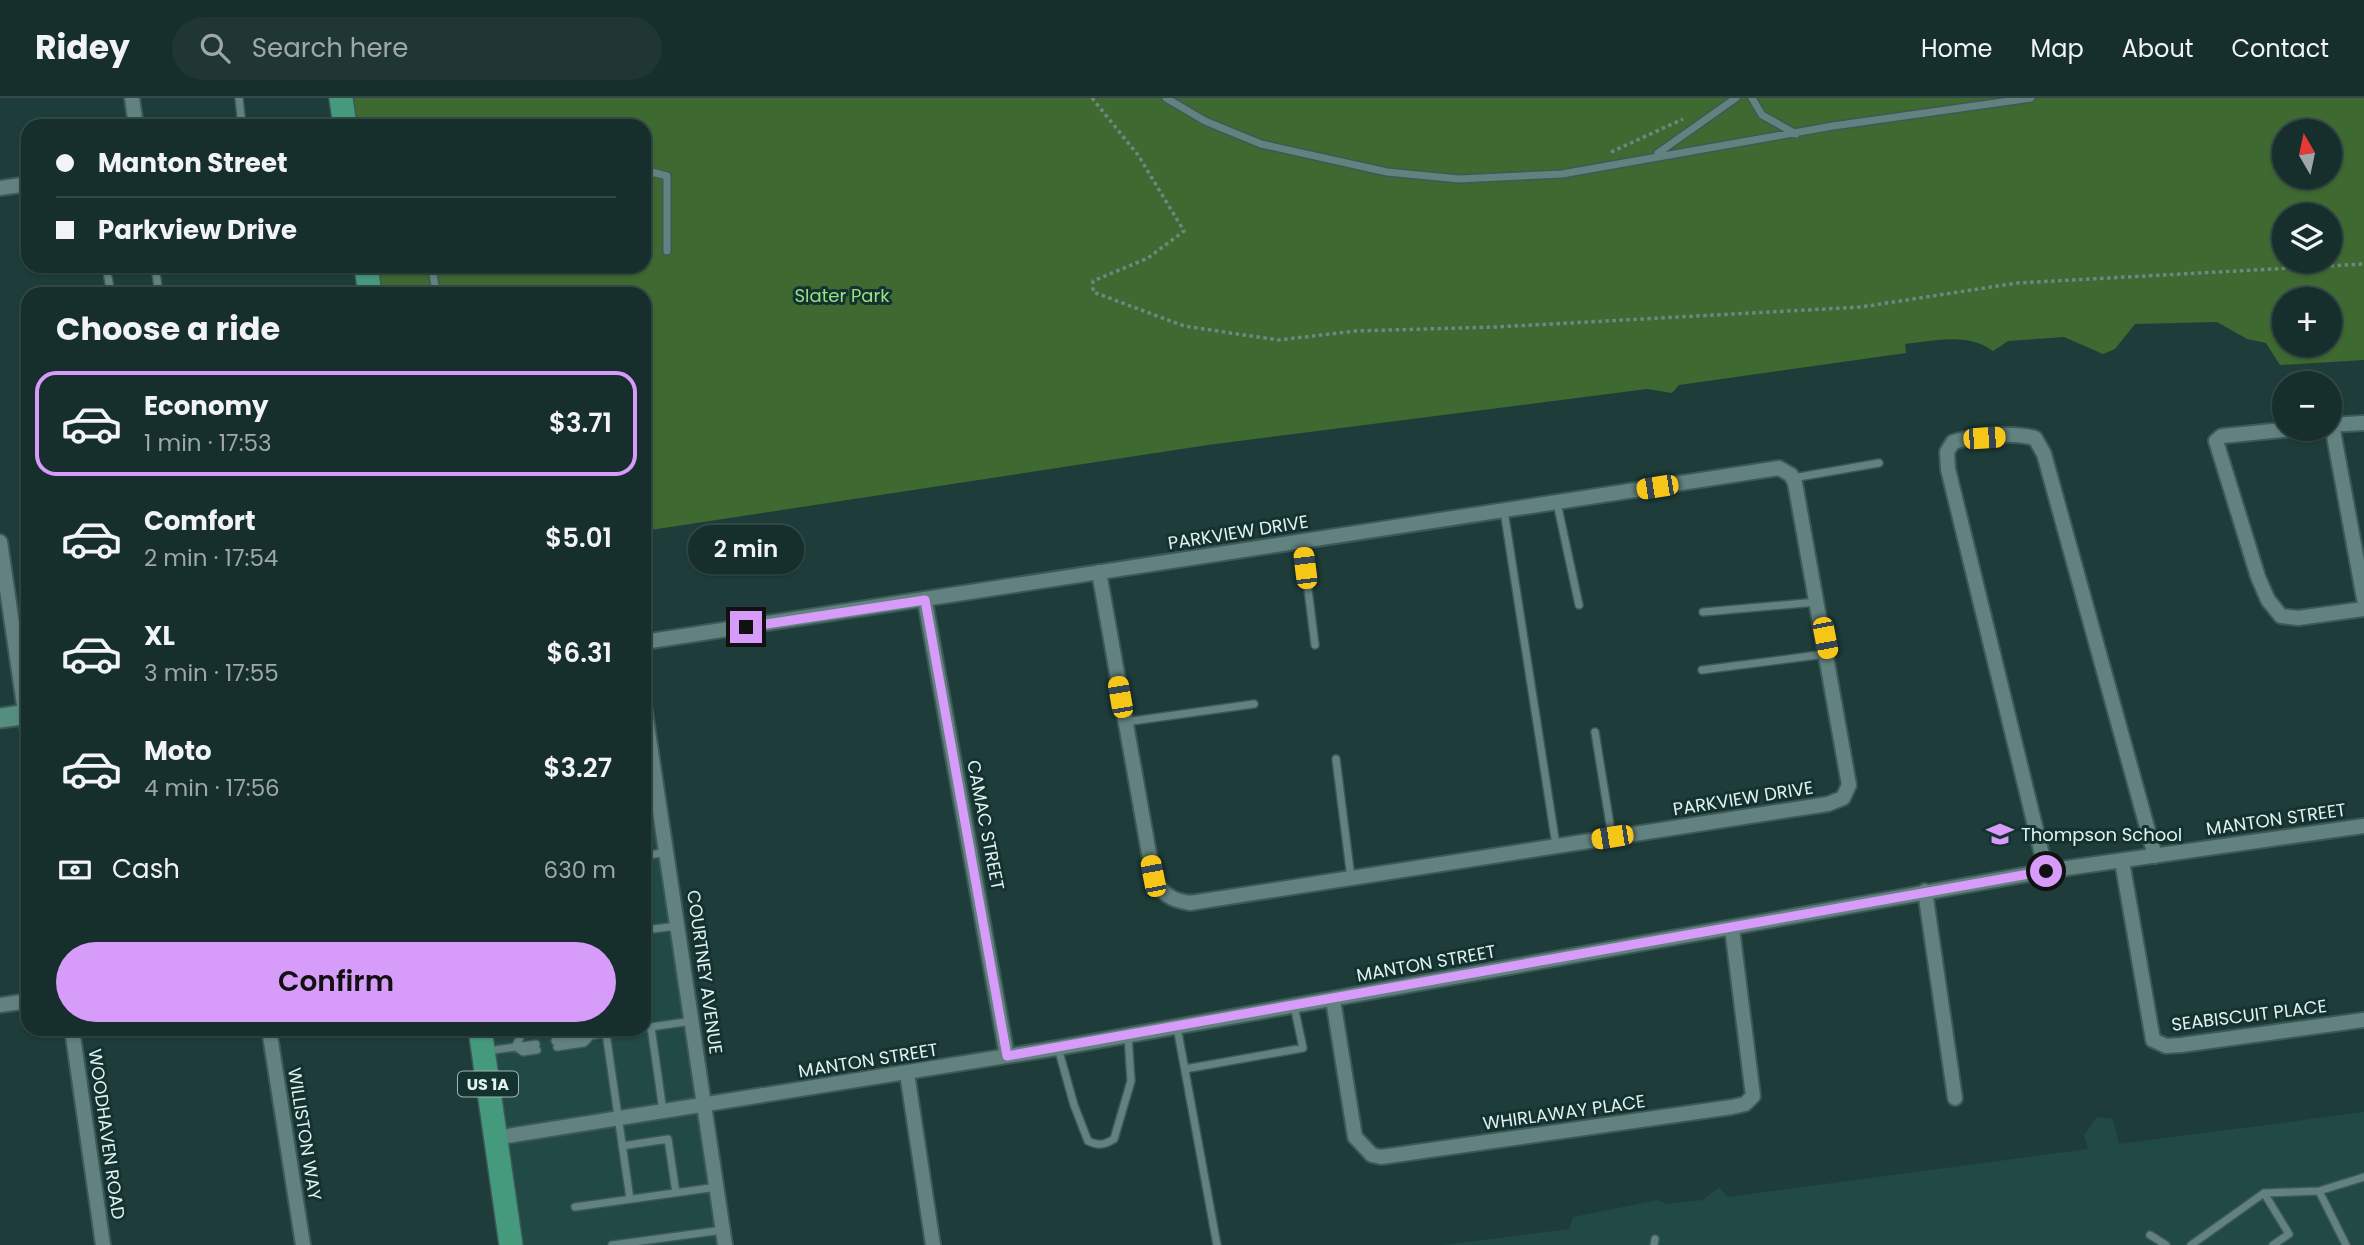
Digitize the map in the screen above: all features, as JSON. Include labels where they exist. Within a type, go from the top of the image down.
[{"type":"main road","points":[[341,98],[344,119]]},
{"type":"main road","name":"US 1A","points":[[482,1040],[511,1245]]},
{"type":"street","points":[[132,98],[135,119]]},
{"type":"street","points":[[0,188],[21,185]]},
{"type":"street","points":[[2342,424],[2364,423]]},
{"type":"street","points":[[2272,431],[2222,436],[2216,441],[2258,577],[2269,600],[2281,616],[2298,618],[2364,609]]},
{"type":"street","points":[[2046,871],[1948,469],[1947,452],[1953,442],[1964,439],[2024,435],[2035,438],[2044,454],[2155,856]]},
{"type":"street","points":[[2333,441],[2364,599]]},
{"type":"street","name":"PARKVIEW DRIVE","points":[[651,641],[925,600],[1099,572],[1779,468],[1792,478],[1828,654],[1849,785],[1843,798],[1828,804],[1190,904],[1175,901],[1161,893],[1153,876],[1099,572]]},
{"type":"street","points":[[0,542],[21,680]]},
{"type":"street","name":"CAMAC STREET","points":[[925,600],[1007,1056]]},
{"type":"street","points":[[0,718],[21,720]]},
{"type":"street","name":"COURTNEY AVENUE","points":[[651,768],[667,852],[724,1238]]},
{"type":"street","name":"MANTON STREET","points":[[495,1138],[1057,1048],[1925,891],[2364,826]]},
{"type":"street","name":"SEABISCUIT PLACE","points":[[2122,861],[2153,1040],[2165,1046],[2181,1045],[2364,1020]]},
{"type":"street","points":[[1925,891],[1955,1098]]},
{"type":"street","name":"WHIRLAWAY PLACE","points":[[1333,1000],[1356,1137],[1372,1155],[1381,1157],[1732,1107],[1745,1104],[1753,1096],[1732,928]]},
{"type":"street","points":[[0,1005],[21,1002]]},
{"type":"street","name":"WOODHAVEN ROAD","points":[[73,1036],[103,1245]]},
{"type":"street","name":"WILLISTON WAY","points":[[270,1036],[303,1245]]},
{"type":"street","points":[[908,1073],[933,1245]]},
{"type":"lane","points":[[239,98],[241,119]]},
{"type":"lane","points":[[1166,98],[1205,121],[1261,144],[1387,172],[1459,179],[1578,170],[1833,126],[2031,98]]},
{"type":"lane","points":[[1655,155],[1693,131],[1736,98]]},
{"type":"lane","points":[[1752,98],[1762,116],[1796,134]]},
{"type":"lane","points":[[651,172],[667,176],[667,251]]},
{"type":"lane","points":[[1792,478],[1879,463]]},
{"type":"lane","points":[[1557,503],[1579,605]]},
{"type":"lane","points":[[1504,510],[1556,845]]},
{"type":"lane","points":[[1302,542],[1315,645]]},
{"type":"lane","points":[[1703,612],[1818,602]]},
{"type":"lane","points":[[1702,670],[1828,654]]},
{"type":"lane","points":[[1125,722],[1254,704]]},
{"type":"lane","points":[[1595,732],[1612,837]]},
{"type":"lane","points":[[1336,759],[1352,878]]},
{"type":"lane","points":[[651,855],[667,852]]},
{"type":"lane","points":[[651,929],[678,926]]},
{"type":"lane","points":[[1185,1069],[1303,1048],[1294,1006]]},
{"type":"lane","points":[[651,1027],[692,1021]]},
{"type":"lane","points":[[1177,1027],[1215,1245]]},
{"type":"lane","points":[[1057,1048],[1088,1141],[1097,1145],[1106,1144],[1114,1139],[1131,1081],[1128,1035]]},
{"type":"lane","points":[[515,1047],[521,1036]]},
{"type":"lane","points":[[556,1044],[588,1036]]},
{"type":"lane","points":[[606,1036],[631,1199]]},
{"type":"lane","points":[[650,1036],[663,1112]]},
{"type":"lane","points":[[482,1040],[515,1047],[536,1047]]},
{"type":"lane","points":[[622,1146],[668,1139],[676,1193]]},
{"type":"lane","points":[[2191,1245],[2264,1193],[2319,1191],[2364,1177]]},
{"type":"lane","points":[[575,1207],[717,1187]]},
{"type":"lane","points":[[2319,1191],[2346,1245]]},
{"type":"lane","points":[[2264,1193],[2288,1234],[2273,1245]]},
{"type":"lane","points":[[2150,1235],[2166,1245]]},
{"type":"lane","points":[[612,1245],[724,1238]]},
{"type":"path","points":[[1093,98],[1138,155],[1184,231],[1148,258],[1093,281],[1093,292],[1184,326],[1278,340],[1356,331],[1496,327],[1861,307],[2017,283],[2364,264]]},
{"type":"path","points":[[1578,170],[1689,116]]},
{"type":"shaded area","points":[[651,783],[726,1245],[512,1245],[481,1036],[651,1036]]},
{"type":"shaded area","points":[[2364,1112],[2364,1245],[1443,1245],[1569,1229],[1573,1217],[1658,1200],[1666,1204],[1703,1200],[1719,1187],[1728,1197],[2088,1149],[2084,1135],[2097,1117],[2113,1119],[2119,1144]]},
{"type":"green space","name":"Slater Park","points":[[342,98],[2364,98],[2364,360],[2280,365],[2275,357],[2342,357],[2342,287],[2272,287],[2272,352],[2266,343],[2247,339],[2217,322],[2135,324],[2115,349],[2103,354],[2064,337],[2008,341],[1993,351],[1973,341],[1939,340],[1905,344],[1906,353],[1679,385],[1672,393],[1647,389],[1208,445],[651,530],[651,287],[370,287],[368,273],[651,273],[651,119],[345,119]]},
{"type":"place","name":"Thompson School","points":[[2000,834]]},
{"type":"route","points":[[746,627],[925,600],[1007,1056],[2046,871]]}]
